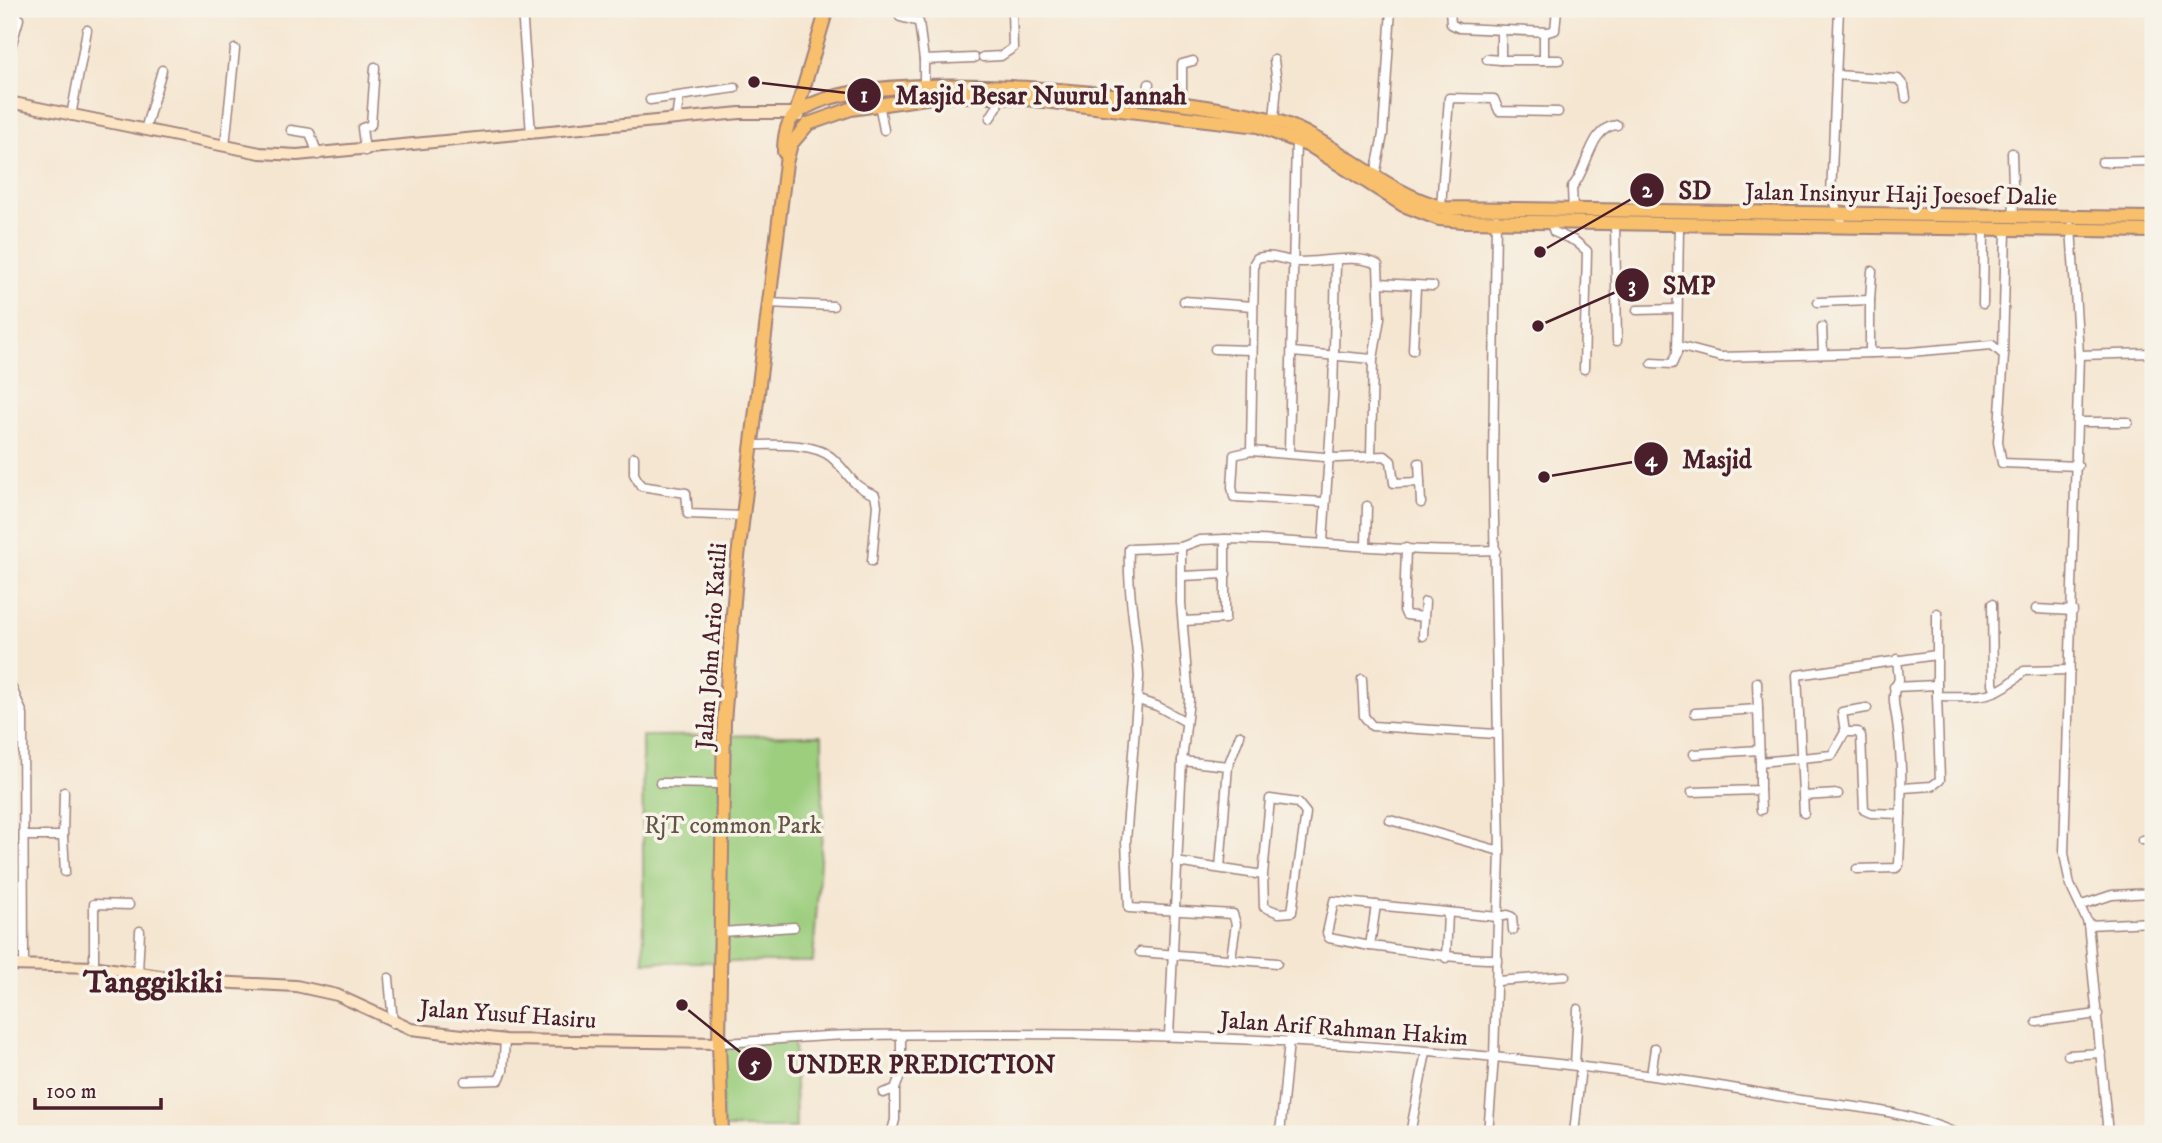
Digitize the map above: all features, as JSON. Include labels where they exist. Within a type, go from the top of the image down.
[{"type":"main road","name":"Jalan John Ario Katili","points":[[722,1134],[719,1043],[724,722],[743,516],[786,163],[786,130],[796,114],[827,9]]},
{"type":"main road","name":"Jalan Insinyur Haji Joesoef Dalie","points":[[796,114],[835,99],[924,85],[996,85],[1182,105],[1274,120],[1317,139],[1410,196],[1441,207],[1551,223],[1679,225],[2071,217],[2153,218]]},
{"type":"main road","name":"Jalan Insinyur Haji Joesoef Dalie","points":[[808,124],[879,103],[939,96],[999,96],[1245,124],[1296,140],[1381,192],[1439,219],[1573,211],[1984,230],[2153,231]]},
{"type":"main road","name":"Jalan John Ario Katili","points":[[786,163],[791,144],[808,124]]},
{"type":"street","points":[[9,54],[19,19],[14,9]]},
{"type":"street","points":[[522,9],[531,134]]},
{"type":"street","points":[[897,9],[900,17],[919,22],[924,85]]},
{"type":"street","points":[[924,60],[1001,56],[1013,48],[1012,9]]},
{"type":"street","points":[[1374,176],[1383,134],[1391,9]]},
{"type":"street","points":[[1450,9],[1453,26],[1544,32],[1555,30],[1557,9]]},
{"type":"street","points":[[1839,9],[1831,196],[1841,222]]},
{"type":"street","points":[[71,116],[87,30]]},
{"type":"street","points":[[1501,30],[1501,60]]},
{"type":"street","points":[[1544,32],[1544,60]]},
{"type":"street","points":[[225,146],[235,49]]},
{"type":"street","points":[[1487,59],[1559,60]]},
{"type":"street","points":[[1274,60],[1277,84],[1274,120]]},
{"type":"street","points":[[1182,105],[1182,64],[1193,61]]},
{"type":"street","points":[[365,151],[362,128],[371,125],[375,67]]},
{"type":"street","points":[[145,130],[162,69]]},
{"type":"street","points":[[1836,75],[1898,79],[1904,86],[1906,98]]},
{"type":"street","points":[[1146,100],[1149,84]]},
{"type":"street","points":[[650,100],[735,88]]},
{"type":"street","points":[[990,118],[998,107],[999,96]]},
{"type":"street","points":[[676,120],[679,98]]},
{"type":"street","points":[[1441,207],[1449,98],[1494,99],[1499,111],[1558,112]]},
{"type":"street","points":[[9,102],[260,153],[318,155],[761,112],[796,114],[808,124]]},
{"type":"street","points":[[879,103],[884,130]]},
{"type":"street","points":[[1573,211],[1572,187],[1583,172],[1588,154],[1604,129],[1617,125]]},
{"type":"street","points":[[291,130],[310,134],[318,155]]},
{"type":"street","points":[[1289,452],[1296,140]]},
{"type":"street","points":[[2012,153],[2014,218]]},
{"type":"street","points":[[2102,162],[2153,161]]},
{"type":"street","points":[[1488,1134],[1494,1057],[1500,851],[1493,466],[1497,216]]},
{"type":"street","points":[[2071,217],[2079,355],[2078,466],[2064,853],[2070,885],[2082,905],[2088,925],[2108,1134]]},
{"type":"street","points":[[1551,223],[1554,232],[1575,241],[1587,251],[1584,369]]},
{"type":"street","points":[[1615,225],[1617,341]]},
{"type":"street","points":[[1652,363],[1672,364],[1678,346],[1679,225]]},
{"type":"street","points":[[1983,304],[1984,230]]},
{"type":"street","points":[[2006,230],[1998,442],[2002,463],[2078,466]]},
{"type":"street","points":[[1251,451],[1254,263],[1258,258],[1292,257],[1377,263],[1380,318],[1373,359],[1371,456]]},
{"type":"street","points":[[1323,541],[1334,356],[1336,261]]},
{"type":"street","points":[[1870,353],[1872,271]]},
{"type":"street","points":[[1379,283],[1433,286]]},
{"type":"street","points":[[1413,350],[1416,287]]},
{"type":"street","points":[[1818,302],[1870,300]]},
{"type":"street","points":[[1184,301],[1253,306]]},
{"type":"street","points":[[768,303],[833,306]]},
{"type":"street","points":[[1637,310],[1677,309]]},
{"type":"street","points":[[1822,327],[1823,354]]},
{"type":"street","points":[[1678,346],[1709,356],[1870,353],[1992,345],[2003,352]]},
{"type":"street","points":[[1214,349],[1251,350]]},
{"type":"street","points":[[1292,352],[1373,359]]},
{"type":"street","points":[[2079,355],[2153,353]]},
{"type":"street","points":[[2078,422],[2128,422]]},
{"type":"street","points":[[751,445],[820,450],[837,463],[853,485],[875,495],[877,505],[872,561]]},
{"type":"street","points":[[1324,502],[1234,497],[1233,457],[1238,452],[1251,451],[1389,458],[1397,484],[1420,482]]},
{"type":"street","points":[[634,457],[634,474],[641,486],[686,493],[688,514],[743,516]]},
{"type":"street","points":[[1419,463],[1421,503]]},
{"type":"street","points":[[1366,545],[1367,506]]},
{"type":"street","points":[[1231,958],[1235,916],[1133,910],[1128,906],[1126,841],[1138,700],[1138,654],[1132,628],[1129,549],[1181,547],[1200,540],[1225,539],[1496,550]]},
{"type":"street","points":[[1183,621],[1226,619],[1225,539]]},
{"type":"street","points":[[1170,1036],[1176,862],[1189,700],[1181,547]]},
{"type":"street","points":[[1406,548],[1404,610],[1406,615],[1424,617]]},
{"type":"street","points":[[1182,576],[1226,574]]},
{"type":"street","points":[[1423,636],[1425,602]]},
{"type":"street","points":[[1992,604],[1993,684],[1996,691]]},
{"type":"street","points":[[2036,609],[2073,611]]},
{"type":"street","points":[[1903,789],[1932,786],[1940,780],[1937,613]]},
{"type":"street","points":[[1804,813],[1798,673],[1936,655]]},
{"type":"street","points":[[1857,869],[1899,867],[1903,789],[1894,687],[1899,680],[1897,659]]},
{"type":"street","points":[[1937,695],[1978,696],[2016,682],[2024,671],[2070,670]]},
{"type":"street","points":[[1362,679],[1364,716],[1372,726],[1496,734]]},
{"type":"street","points":[[9,681],[23,714],[24,965]]},
{"type":"street","points":[[1757,682],[1762,810]]},
{"type":"street","points":[[1894,687],[1937,685]]},
{"type":"street","points":[[1138,700],[1157,706],[1186,722]]},
{"type":"street","points":[[1845,732],[1842,712],[1867,708]]},
{"type":"street","points":[[1695,713],[1758,709]]},
{"type":"street","points":[[1759,762],[1835,753],[1840,737],[1845,732],[1858,732],[1861,736],[1864,810],[1871,813],[1901,814]]},
{"type":"street","points":[[1220,868],[1228,766],[1240,735]]},
{"type":"street","points":[[1694,754],[1759,751]]},
{"type":"street","points":[[1182,761],[1228,766]]},
{"type":"street","points":[[660,783],[723,784]]},
{"type":"street","points":[[1692,792],[1760,790]]},
{"type":"street","points":[[64,792],[65,872]]},
{"type":"street","points":[[1803,796],[1838,794]]},
{"type":"street","points":[[1270,799],[1298,803],[1306,813],[1292,912],[1279,913],[1264,907],[1263,874],[1270,799]]},
{"type":"street","points":[[1390,820],[1500,851]]},
{"type":"street","points":[[24,836],[63,836]]},
{"type":"street","points":[[2142,840],[2153,840]]},
{"type":"street","points":[[1176,862],[1263,874]]},
{"type":"street","points":[[2082,905],[2104,897],[2153,893]]},
{"type":"street","points":[[1498,959],[1446,958],[1417,951],[1333,940],[1327,933],[1334,901],[1498,918],[1512,917],[1513,930]]},
{"type":"street","points":[[94,967],[94,904],[129,905]]},
{"type":"street","points":[[1370,946],[1376,905]]},
{"type":"street","points":[[1446,958],[1448,913]]},
{"type":"street","points":[[2088,925],[2153,922]]},
{"type":"street","points":[[721,932],[794,927]]},
{"type":"street","points":[[138,972],[140,931]]},
{"type":"street","points":[[1140,952],[1278,963]]},
{"type":"street","name":"Jalan Yusuf Hasiru","points":[[9,965],[94,967],[194,981],[308,988],[337,995],[411,1029],[505,1040],[719,1043]]},
{"type":"street","points":[[1497,981],[1565,976]]},
{"type":"street","points":[[389,978],[393,1023]]},
{"type":"street","points":[[1574,1134],[1578,1009]]},
{"type":"street","points":[[2037,1022],[2098,1014]]},
{"type":"street","name":"Jalan Arif Rahman Hakim","points":[[719,1043],[864,1035],[1170,1036],[1289,1041],[1494,1057],[1651,1074],[1789,1098],[1898,1112],[1958,1134]]},
{"type":"street","points":[[891,1134],[895,1120],[895,1089],[901,1073],[901,1036]]},
{"type":"street","points":[[465,1081],[499,1080],[503,1071],[505,1040]]},
{"type":"street","points":[[1280,1134],[1289,1041]]},
{"type":"street","points":[[1651,1074],[1654,1048]]},
{"type":"street","points":[[1410,1134],[1426,1052]]},
{"type":"street","points":[[2068,1055],[2101,1053]]},
{"type":"street","points":[[883,1093],[895,1089]]},
{"type":"green space","name":"RjT common Park","points":[[822,735],[823,818],[813,962],[644,962],[642,736]]},
{"type":"green space","points":[[794,1039],[796,1128],[722,1128],[722,1043]]},
{"type":"place","name":"Masjid Besar Nuurul Jannah","points":[[754,82]]},
{"type":"place","name":"SD","points":[[1540,252]]},
{"type":"place","name":"SMP","points":[[1538,326]]},
{"type":"place","name":"Masjid","points":[[1544,477]]},
{"type":"place","name":"UNDER PREDICTION","points":[[682,1005]]},
{"type":"district","name":"Tanggikiki","points":[[153,981]]}]
